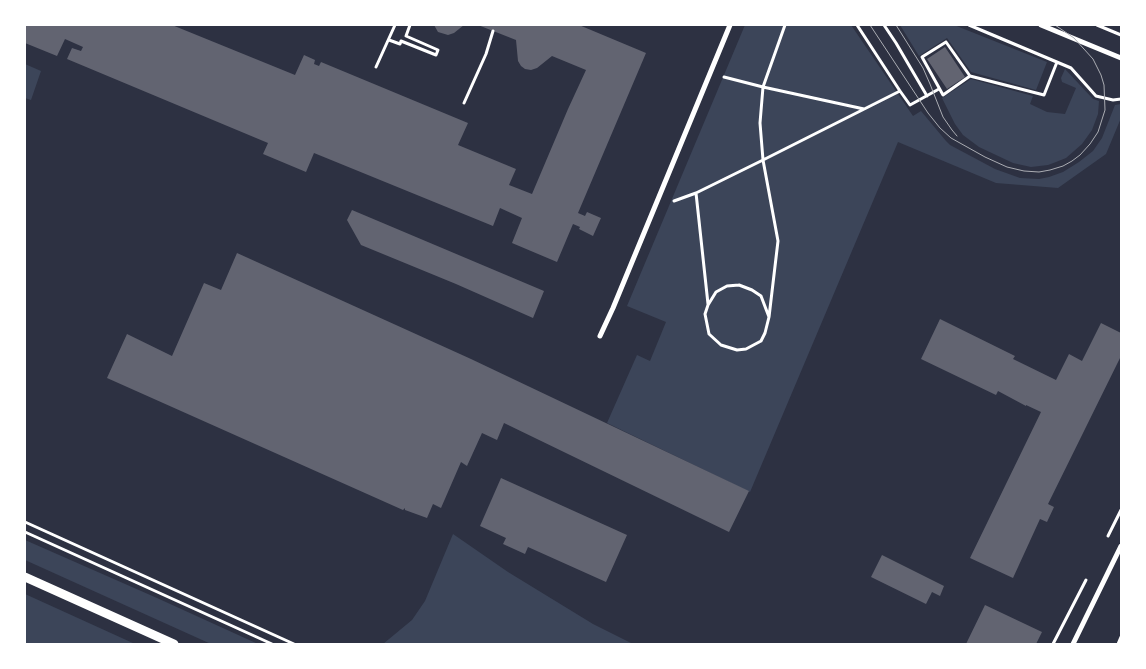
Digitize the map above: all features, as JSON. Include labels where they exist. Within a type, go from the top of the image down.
[{"type":"street","points":[[600,336],[730,25]]},
{"type":"street","points":[[1041,25],[1121,58]]},
{"type":"street","points":[[1073,644],[1121,546]]},
{"type":"street","points":[[25,577],[174,644]]},
{"type":"path","points":[[376,68],[395,25]]},
{"type":"path","points":[[389,40],[400,44],[401,41],[436,55],[438,50],[406,36],[410,25]]},
{"type":"path","points":[[769,317],[761,296],[739,285],[727,286],[716,292],[708,304],[705,314],[709,334],[721,345],[736,350],[746,349],[761,341],[765,333],[769,317],[778,241],[763,160],[760,123],[763,87],[785,25]]},
{"type":"path","points":[[857,25],[910,105],[939,89]]},
{"type":"path","points":[[884,25],[928,96]]},
{"type":"path","points":[[968,25],[1071,68],[1096,96],[1113,100],[1121,99]]},
{"type":"path","points":[[1097,25],[1121,35]]},
{"type":"path","points":[[464,103],[486,54],[493,31]]},
{"type":"path","points":[[970,76],[943,95],[922,57],[946,42],[970,76],[1044,95],[1057,62]]},
{"type":"path","points":[[710,74],[865,109]]},
{"type":"path","points":[[654,208],[696,193],[900,91]]},
{"type":"path","points":[[696,193],[708,304]]},
{"type":"path","points":[[25,522],[294,644]]},
{"type":"path","points":[[25,532],[272,644]]},
{"type":"path","points":[[1118,644],[1121,637]]},
{"type":"shaded area","points":[[745,25],[851,25],[913,116],[921,111],[950,145],[995,169],[1020,178],[1039,179],[1049,177],[1063,172],[1079,162],[1093,151],[1102,138],[1115,105],[1121,104],[1121,118],[1106,154],[1058,188],[996,183],[898,142],[750,492],[607,423],[637,355],[650,361],[666,322],[627,306]]},
{"type":"shaded area","points":[[900,25],[954,25],[1047,62],[1036,90],[971,72],[947,38],[919,56]]},
{"type":"shaded area","points":[[25,64],[41,71],[31,100],[25,98]]},
{"type":"shaded area","points":[[1065,69],[1093,99],[1099,101],[1098,114],[1092,130],[1082,144],[1066,158],[1048,165],[1031,167],[1013,163],[979,147],[963,135],[955,124],[942,98],[971,79],[1033,96],[1030,104],[1047,112],[1065,114],[1076,88],[1062,82],[1061,78]]},
{"type":"shaded area","points":[[453,534],[508,572],[593,624],[633,644],[383,644],[412,620],[425,601]]},
{"type":"shaded area","points":[[25,540],[258,644],[211,644],[25,560]]},
{"type":"shaded area","points":[[25,594],[135,644],[25,644]]},
{"type":"building","points":[[26,25],[172,25],[295,75],[304,55],[315,60],[314,64],[319,66],[321,62],[468,123],[458,145],[516,169],[509,185],[532,194],[586,70],[552,56],[537,68],[525,69],[518,61],[516,40],[478,25],[579,25],[646,53],[578,213],[585,216],[587,212],[601,218],[593,236],[573,224],[557,262],[512,243],[522,218],[500,208],[493,226],[314,153],[306,172],[263,154],[268,143],[67,59],[72,48],[81,51],[83,47],[65,39],[57,56],[25,43]]},
{"type":"building","points":[[434,25],[464,25],[448,35],[438,32]]},
{"type":"building","points":[[945,47],[965,77],[947,89],[927,59]]},
{"type":"building","points":[[352,210],[544,291],[533,318],[361,245],[347,220]]},
{"type":"building","points":[[237,253],[471,359],[749,491],[729,532],[504,423],[497,440],[482,433],[467,466],[461,462],[441,508],[433,504],[427,518],[405,510],[405,508],[403,510],[107,378],[127,334],[172,356],[204,283],[221,290]]},
{"type":"building","points":[[940,319],[1015,356],[1013,359],[1056,380],[1069,354],[1082,361],[1101,323],[1121,333],[1121,356],[1048,504],[1054,507],[1047,522],[1040,519],[1013,578],[970,558],[1041,412],[998,391],[996,395],[921,359]]},
{"type":"building","points":[[501,478],[627,535],[606,582],[528,547],[525,554],[503,544],[506,538],[480,526]]},
{"type":"building","points":[[882,555],[944,586],[940,596],[932,592],[926,604],[871,577]]},
{"type":"building","points":[[985,605],[1042,632],[1036,644],[966,644]]},
{"type":"tram line","points":[[870,25],[928,113],[951,138],[1007,167],[1039,172],[1063,166],[1080,155],[1098,132],[1105,110],[1104,85],[1093,59],[1074,38],[1055,25]]},
{"type":"tram line","points":[[896,25],[923,68],[943,117],[957,136]]}]
